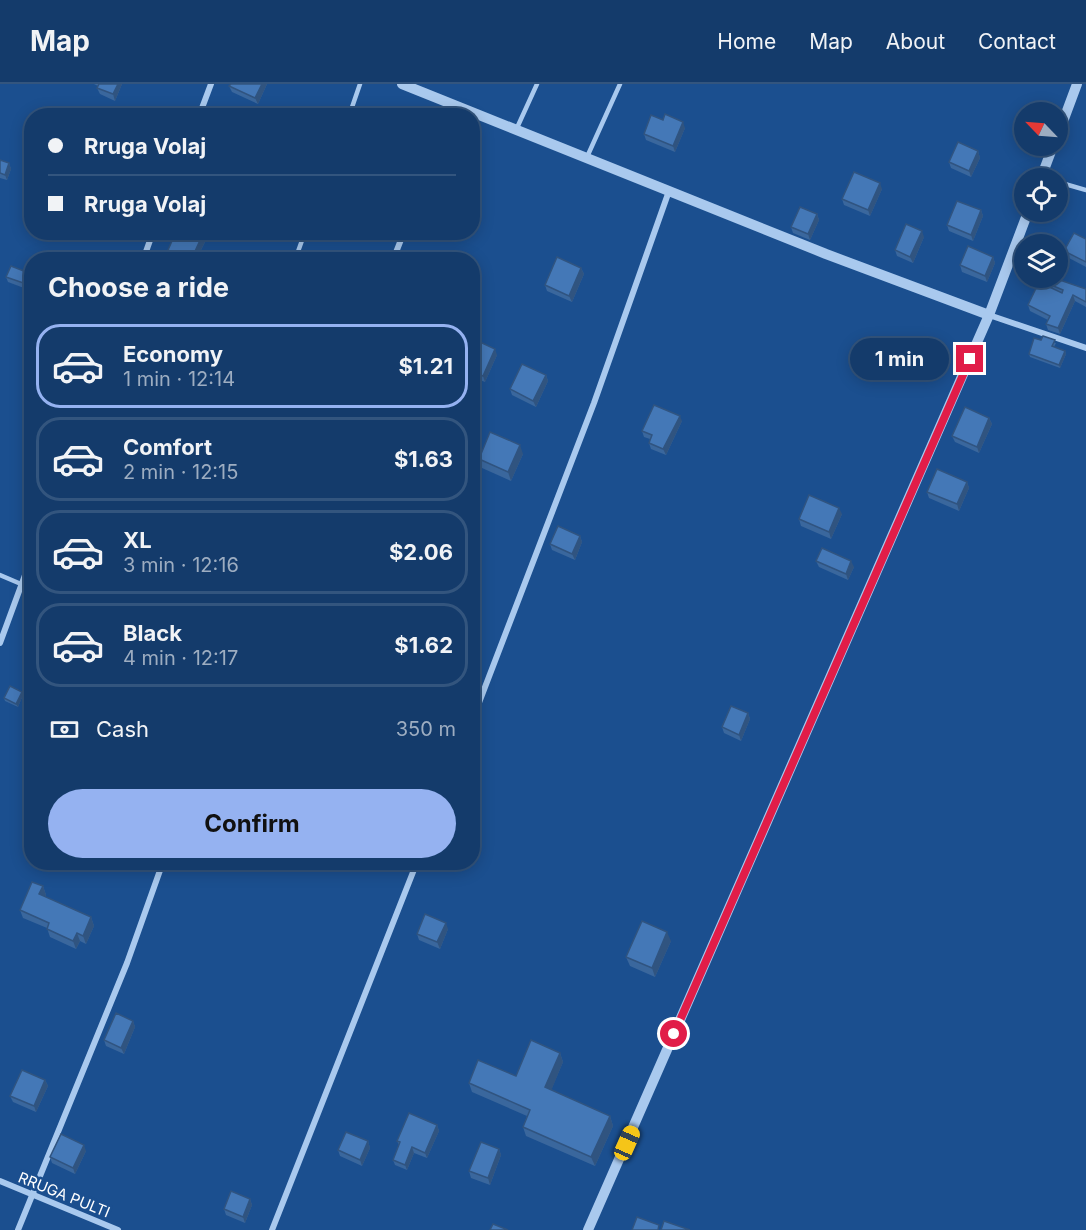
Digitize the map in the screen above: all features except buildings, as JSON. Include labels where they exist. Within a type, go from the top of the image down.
[{"type":"street","points":[[202,108],[211,84]]},
{"type":"street","points":[[402,84],[462,108]]},
{"type":"street","points":[[1068,108],[1077,84]]},
{"type":"street","points":[[447,102],[447,108]]},
{"type":"street","points":[[480,115],[826,254],[989,315],[1086,348]]},
{"type":"street","points":[[480,700],[594,403],[669,190]]},
{"type":"street","points":[[588,1230],[989,315],[1024,222]]},
{"type":"street","points":[[0,643],[24,576]]},
{"type":"street","points":[[18,1230],[127,963],[160,870]]},
{"type":"street","points":[[272,1230],[414,870]]},
{"type":"street","name":"RRUGA PULTI","points":[[0,1181],[118,1230]]},
{"type":"lane","points":[[352,108],[360,84]]},
{"type":"lane","points":[[516,130],[537,84]]},
{"type":"lane","points":[[587,157],[621,84]]},
{"type":"lane","points":[[1068,185],[1086,190]]},
{"type":"lane","points":[[0,575],[21,584]]},
{"type":"route","points":[[674,1034],[970,359]]}]
